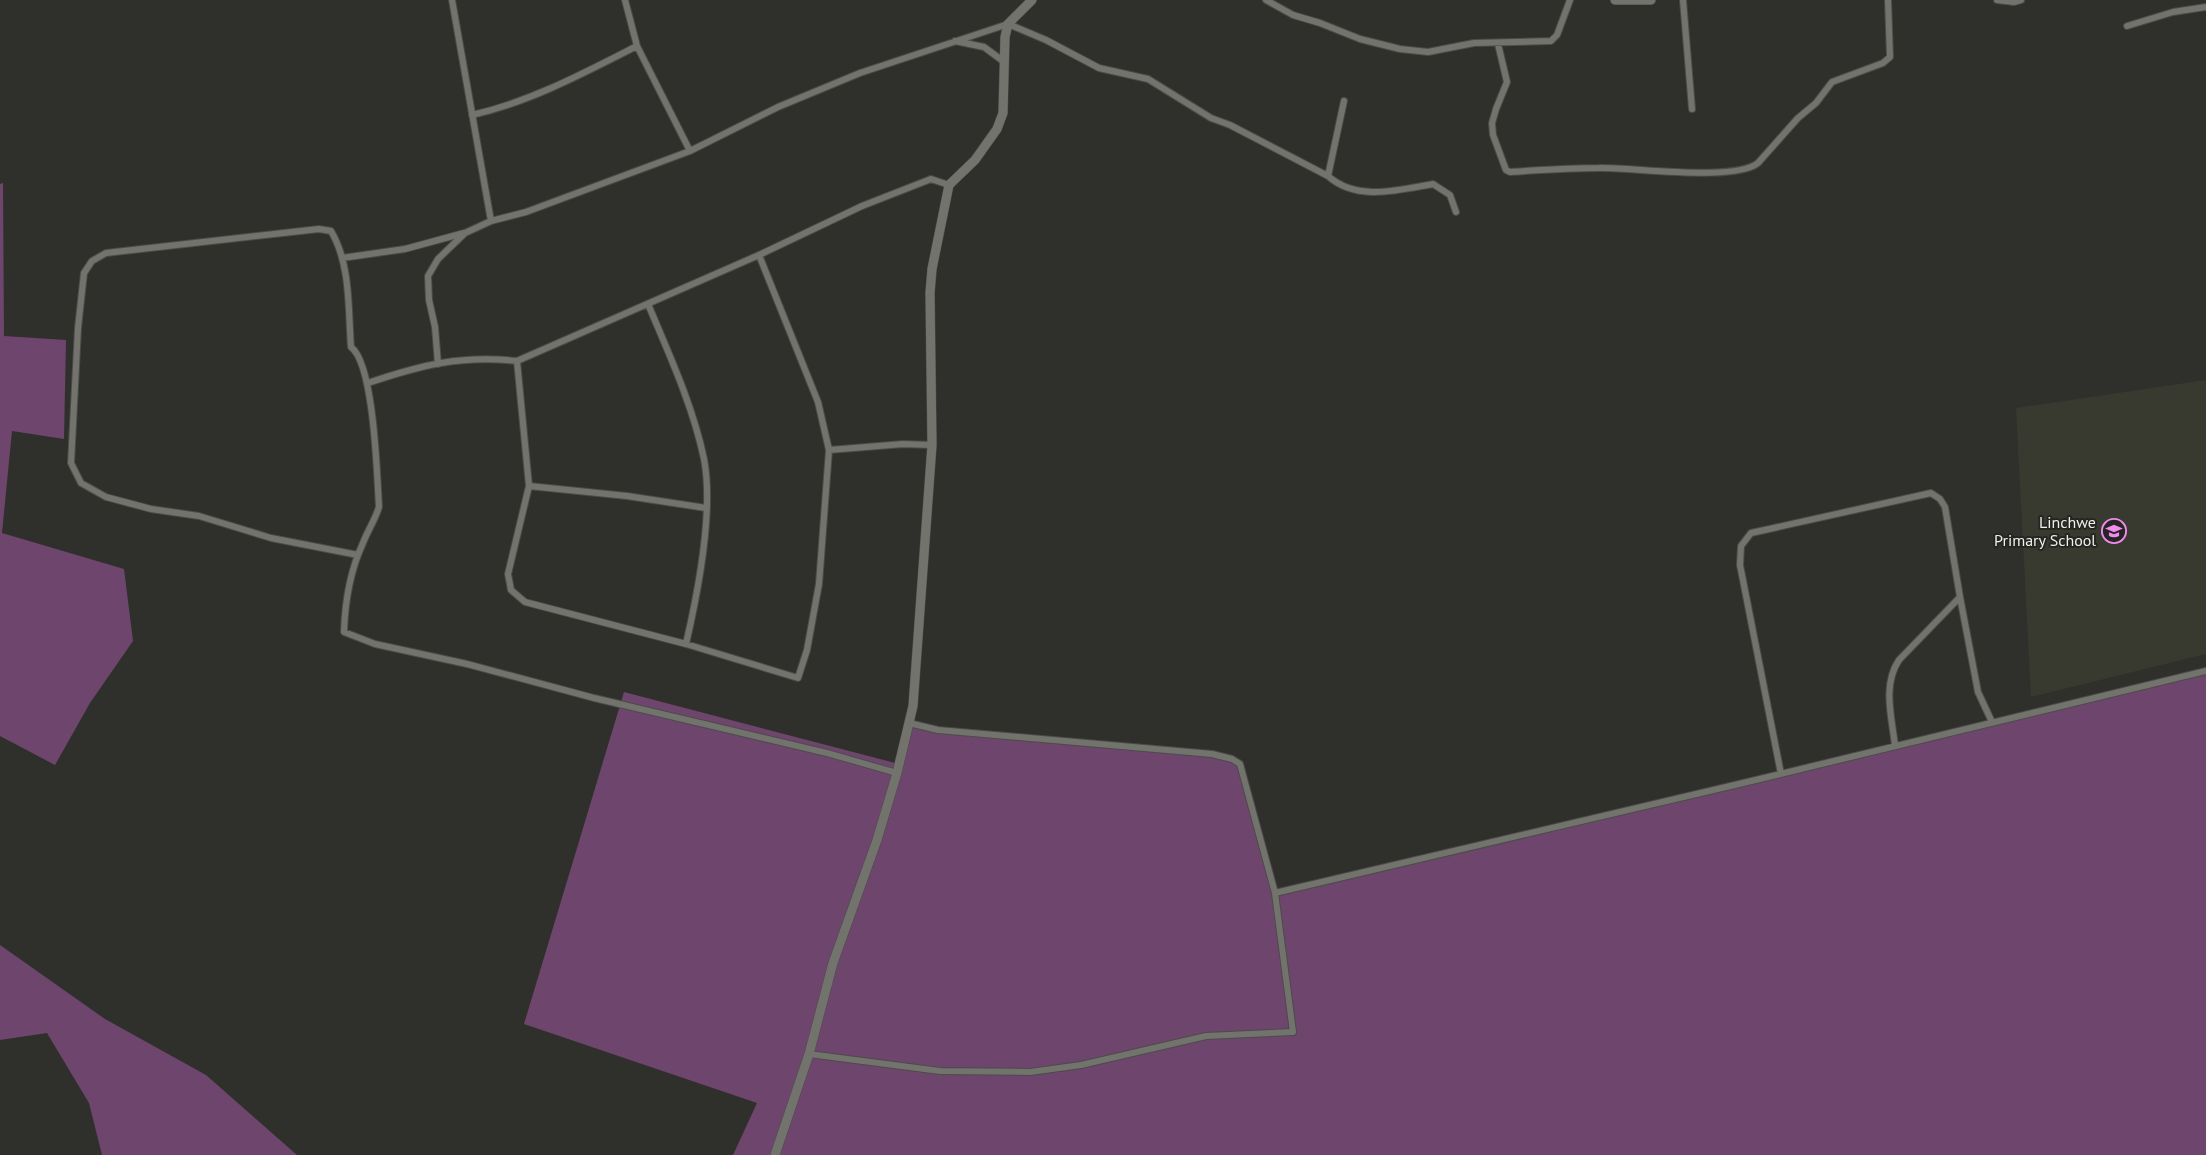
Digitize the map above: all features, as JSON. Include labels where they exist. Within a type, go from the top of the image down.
[{"type":"street","points":[[452,0],[491,221]]},
{"type":"street","points":[[625,0],[637,46],[690,151]]},
{"type":"street","points":[[342,258],[405,249],[465,233],[491,221],[526,212],[690,151],[816,90],[1008,24],[1032,0]]},
{"type":"street","points":[[1266,0],[1284,12],[1360,39],[1391,48],[1428,52],[1474,43],[1498,44],[1551,41],[1557,35],[1570,0]]},
{"type":"street","points":[[1615,0],[1651,0]]},
{"type":"street","points":[[1683,0],[1692,109]]},
{"type":"street","points":[[1498,44],[1507,82],[1492,123],[1493,135],[1506,170],[1510,172],[1600,168],[1699,172],[1744,170],[1758,163],[1798,118],[1816,103],[1832,82],[1883,64],[1890,57],[1888,0]]},
{"type":"street","points":[[1997,0],[2014,2],[2021,0]]},
{"type":"street","points":[[2126,26],[2173,12],[2206,7]]},
{"type":"street","points":[[775,1155],[809,1054],[833,963],[877,840],[897,773],[913,706],[932,445],[930,293],[932,269],[950,185],[975,160],[997,129],[1003,113],[1003,47],[1008,24]]},
{"type":"street","points":[[1008,24],[1046,40],[1099,68],[1148,79],[1211,118],[1230,125],[1328,176],[1338,185],[1350,190],[1375,192],[1433,184],[1450,195],[1456,212]]},
{"type":"street","points":[[954,41],[984,48],[1003,61]]},
{"type":"street","points":[[472,115],[518,102],[576,77],[637,46]]},
{"type":"street","points":[[1328,176],[1344,101]]},
{"type":"street","points":[[368,383],[408,369],[476,358],[517,361],[759,255],[862,206],[931,179],[950,185]]},
{"type":"street","points":[[358,556],[271,538],[198,516],[151,510],[106,497],[82,483],[71,463],[82,291],[84,273],[92,261],[106,253],[319,229],[330,232],[338,243],[345,268],[351,347],[359,353],[368,383],[379,507],[358,556],[345,601],[344,632],[352,636],[725,730],[827,753],[897,773]]},
{"type":"street","points":[[438,364],[435,327],[429,300],[428,276],[438,259],[465,233]]},
{"type":"street","points":[[517,361],[529,486],[508,574],[511,590],[525,602],[686,644],[798,678],[807,650],[819,584],[829,450],[818,402],[759,255]]},
{"type":"street","points":[[648,304],[690,410],[704,460],[706,508],[698,594],[686,644]]},
{"type":"street","points":[[829,450],[903,444],[932,445]]},
{"type":"street","points":[[529,486],[627,496],[706,508]]},
{"type":"street","points":[[1781,774],[1740,565],[1741,546],[1751,533],[1931,493],[1940,499],[1944,507],[1978,692],[1992,722]]},
{"type":"street","points":[[1895,746],[1889,682],[1892,670],[1899,660],[1960,597]]},
{"type":"street","points":[[1275,893],[1781,774],[2206,671]]},
{"type":"street","points":[[809,1054],[940,1071],[1030,1072],[1081,1064],[1206,1036],[1292,1032],[1275,893],[1240,764],[1232,759],[1212,754],[938,730],[909,723]]},
{"type":"shaded area","points":[[3,183],[4,336],[66,340],[64,439],[12,431],[2,533],[124,569],[133,641],[90,703],[55,765],[0,736],[0,184]]},
{"type":"shaded area","name":"Linchwe Primary School","points":[[2206,380],[2206,654],[2031,697],[2016,408]]},
{"type":"shaded area","points":[[2206,671],[2206,1155],[733,1155],[757,1103],[524,1024],[624,692],[899,764],[909,723],[938,730],[1212,754],[1240,764],[1275,893]]},
{"type":"shaded area","points":[[0,945],[105,1019],[206,1075],[297,1155],[102,1155],[89,1103],[47,1033],[0,1040]]},
{"type":"place","name":"Linchwe Primary School","points":[[2114,531]]}]
